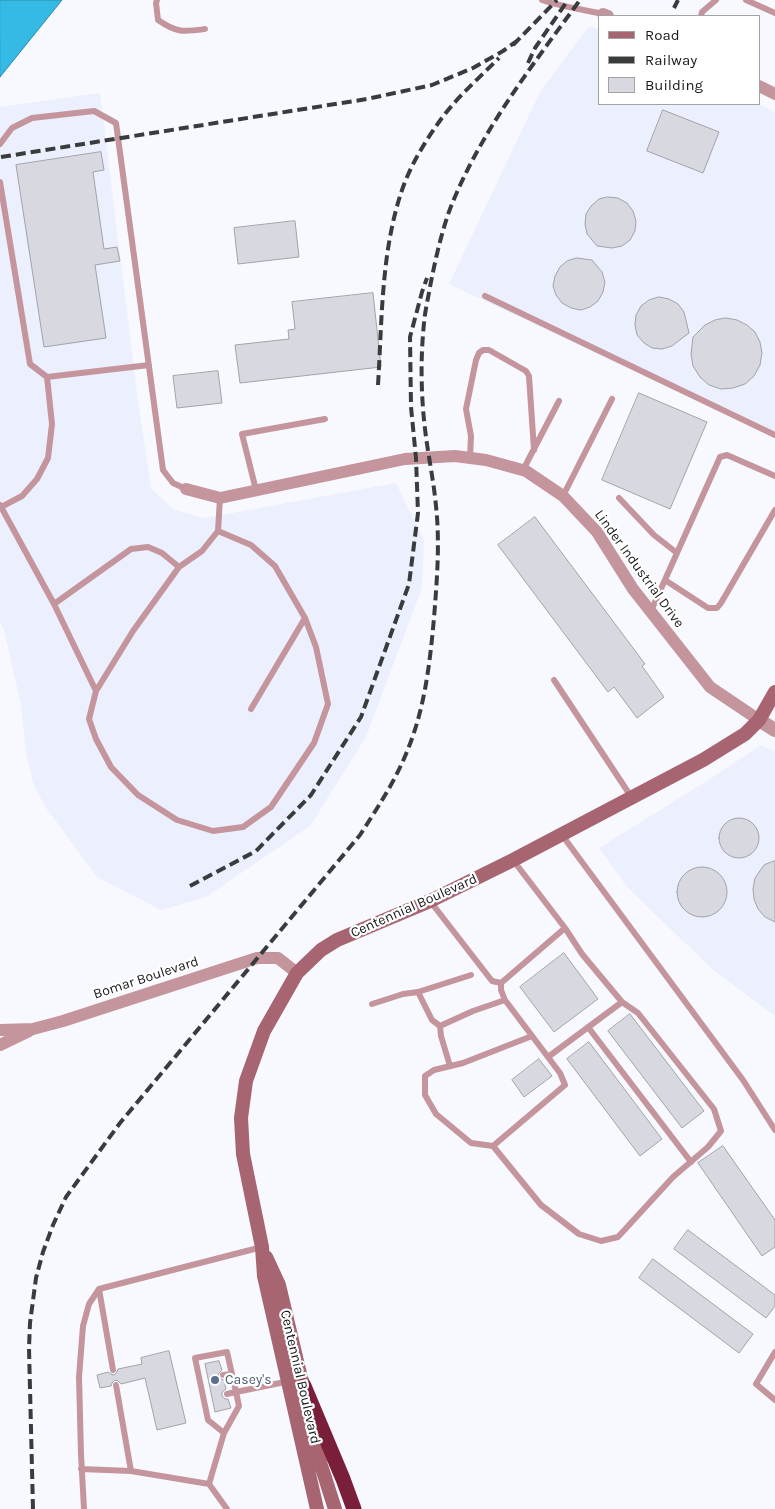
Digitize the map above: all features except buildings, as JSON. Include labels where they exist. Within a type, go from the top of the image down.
[{"type":"highway","points":[[298,1382],[344,1479],[354,1509]]},
{"type":"main road","name":"Centennial Boulevard","points":[[335,1509],[298,1382],[264,1276],[262,1247],[244,1154],[241,1118],[246,1081],[264,1030],[297,973],[321,950],[337,940],[430,900],[513,860],[703,760],[745,734],[759,720],[775,692]]},
{"type":"main road","name":"Centennial Boulevard","points":[[298,1382],[317,1509]]},
{"type":"street","points":[[760,86],[775,94]]},
{"type":"street","name":"Linder Industrial Drive","points":[[186,489],[220,498],[405,459],[455,456],[486,460],[523,470],[563,496],[597,532],[633,588],[710,687],[759,720]]},
{"type":"street","points":[[759,720],[775,730]]},
{"type":"street","name":"Bomar Boulevard","points":[[0,1030],[34,1029],[63,1021],[257,958],[278,958],[297,973]]},
{"type":"street","points":[[0,1045],[34,1029]]},
{"type":"lane","points":[[158,0],[156,3],[158,20],[170,28],[185,32],[206,29]]},
{"type":"lane","points":[[542,0],[605,15]]},
{"type":"lane","points":[[701,15],[702,12],[716,0]]},
{"type":"lane","points":[[746,0],[775,13]]},
{"type":"lane","points":[[0,144],[12,128],[32,118],[94,111],[116,123],[163,470],[173,483],[186,489]]},
{"type":"lane","points":[[0,182],[30,364],[47,377],[149,365]]},
{"type":"lane","points":[[485,296],[775,435]]},
{"type":"lane","points":[[470,458],[471,436],[466,410],[476,360],[483,350],[489,350],[526,371],[529,376],[534,450]]},
{"type":"lane","points":[[47,377],[52,424],[48,458],[37,479],[22,496],[1,506],[54,604],[96,691]]},
{"type":"lane","points":[[563,496],[612,400]]},
{"type":"lane","points":[[523,470],[559,401]]},
{"type":"lane","points":[[256,490],[242,434],[325,419]]},
{"type":"lane","points":[[651,611],[719,459],[727,455],[775,476]]},
{"type":"lane","points":[[218,531],[251,544],[276,566],[305,618],[316,647],[328,704],[314,743],[271,807],[243,827],[213,831],[177,820],[138,795],[111,767],[96,739],[89,719],[96,691],[133,631],[179,567],[202,551],[218,531],[220,498]]},
{"type":"lane","points":[[619,498],[654,535],[678,553]]},
{"type":"lane","points":[[665,580],[708,608],[717,608],[775,510]]},
{"type":"lane","points":[[54,604],[131,549],[148,547],[162,553],[179,567]]},
{"type":"lane","points":[[251,709],[305,618]]},
{"type":"lane","points":[[554,680],[632,798]]},
{"type":"lane","points":[[562,835],[743,1080],[775,1130]]},
{"type":"lane","points":[[513,860],[565,928],[582,954],[622,1002],[638,1013],[714,1109],[721,1131],[708,1148],[673,1177],[618,1237],[601,1242],[579,1234],[541,1205],[493,1146],[470,1143],[436,1114],[425,1095],[425,1076],[434,1070],[463,1063],[532,1036]]},
{"type":"lane","points":[[430,900],[492,981],[501,982],[565,928]]},
{"type":"lane","points":[[372,1004],[471,975]]},
{"type":"lane","points":[[493,1146],[565,1085],[560,1073],[505,1000],[501,990],[501,982]]},
{"type":"lane","points":[[418,992],[432,1020],[440,1026],[450,1066]]},
{"type":"lane","points":[[440,1026],[473,1011],[505,1000]]},
{"type":"lane","points":[[548,1057],[622,1002]]},
{"type":"lane","points":[[588,1027],[691,1162]]},
{"type":"lane","points":[[84,1509],[79,1377],[83,1326],[89,1304],[99,1289],[262,1247]]},
{"type":"lane","points":[[99,1289],[114,1370]]},
{"type":"lane","points":[[209,1484],[224,1433],[239,1406],[227,1352],[194,1358],[208,1420],[224,1433]]},
{"type":"lane","points":[[775,1352],[756,1384],[775,1400]]},
{"type":"lane","points":[[223,1375],[232,1374]]},
{"type":"lane","points":[[199,1380],[208,1378]]},
{"type":"lane","points":[[227,1394],[298,1382]]},
{"type":"lane","points":[[116,1385],[131,1471]]},
{"type":"lane","points":[[203,1400],[212,1397]]},
{"type":"lane","points":[[81,1469],[131,1471],[209,1484],[228,1509]]},
{"type":"shaded area","points":[[589,26],[598,30],[598,105],[760,105],[775,112],[775,438],[449,284],[540,92]]},
{"type":"shaded area","points":[[100,93],[138,401],[151,488],[174,510],[205,518],[396,483],[424,540],[422,588],[366,737],[310,826],[206,897],[161,910],[97,877],[44,805],[33,783],[26,752],[21,705],[4,630],[0,622],[0,107]]},
{"type":"shaded area","points":[[761,745],[775,752],[775,1016],[712,969],[628,888],[599,848]]},
{"type":"water","points":[[0,0],[62,0],[0,77]]},
{"type":"railway","points":[[513,45],[557,0]]},
{"type":"railway","points":[[528,63],[535,48],[568,0]]},
{"type":"railway","points":[[33,1509],[30,1323],[36,1278],[43,1252],[66,1197],[120,1123],[360,835],[392,782],[414,733],[423,701],[428,668],[437,576],[437,520],[422,398],[424,318],[436,257],[450,209],[476,153],[508,100],[580,0]]},
{"type":"railway","points":[[674,8],[678,0]]},
{"type":"railway","points":[[1,157],[367,99],[432,85],[473,68],[517,41]]},
{"type":"railway","points":[[378,385],[386,264],[394,216],[404,184],[422,147],[433,130],[453,105],[499,58]]},
{"type":"railway","points":[[190,886],[256,851],[311,795],[361,717],[409,584],[418,513],[416,458],[411,407],[410,337],[427,278]]},
{"type":"place","name":"Casey's","points":[[215,1380]]}]
